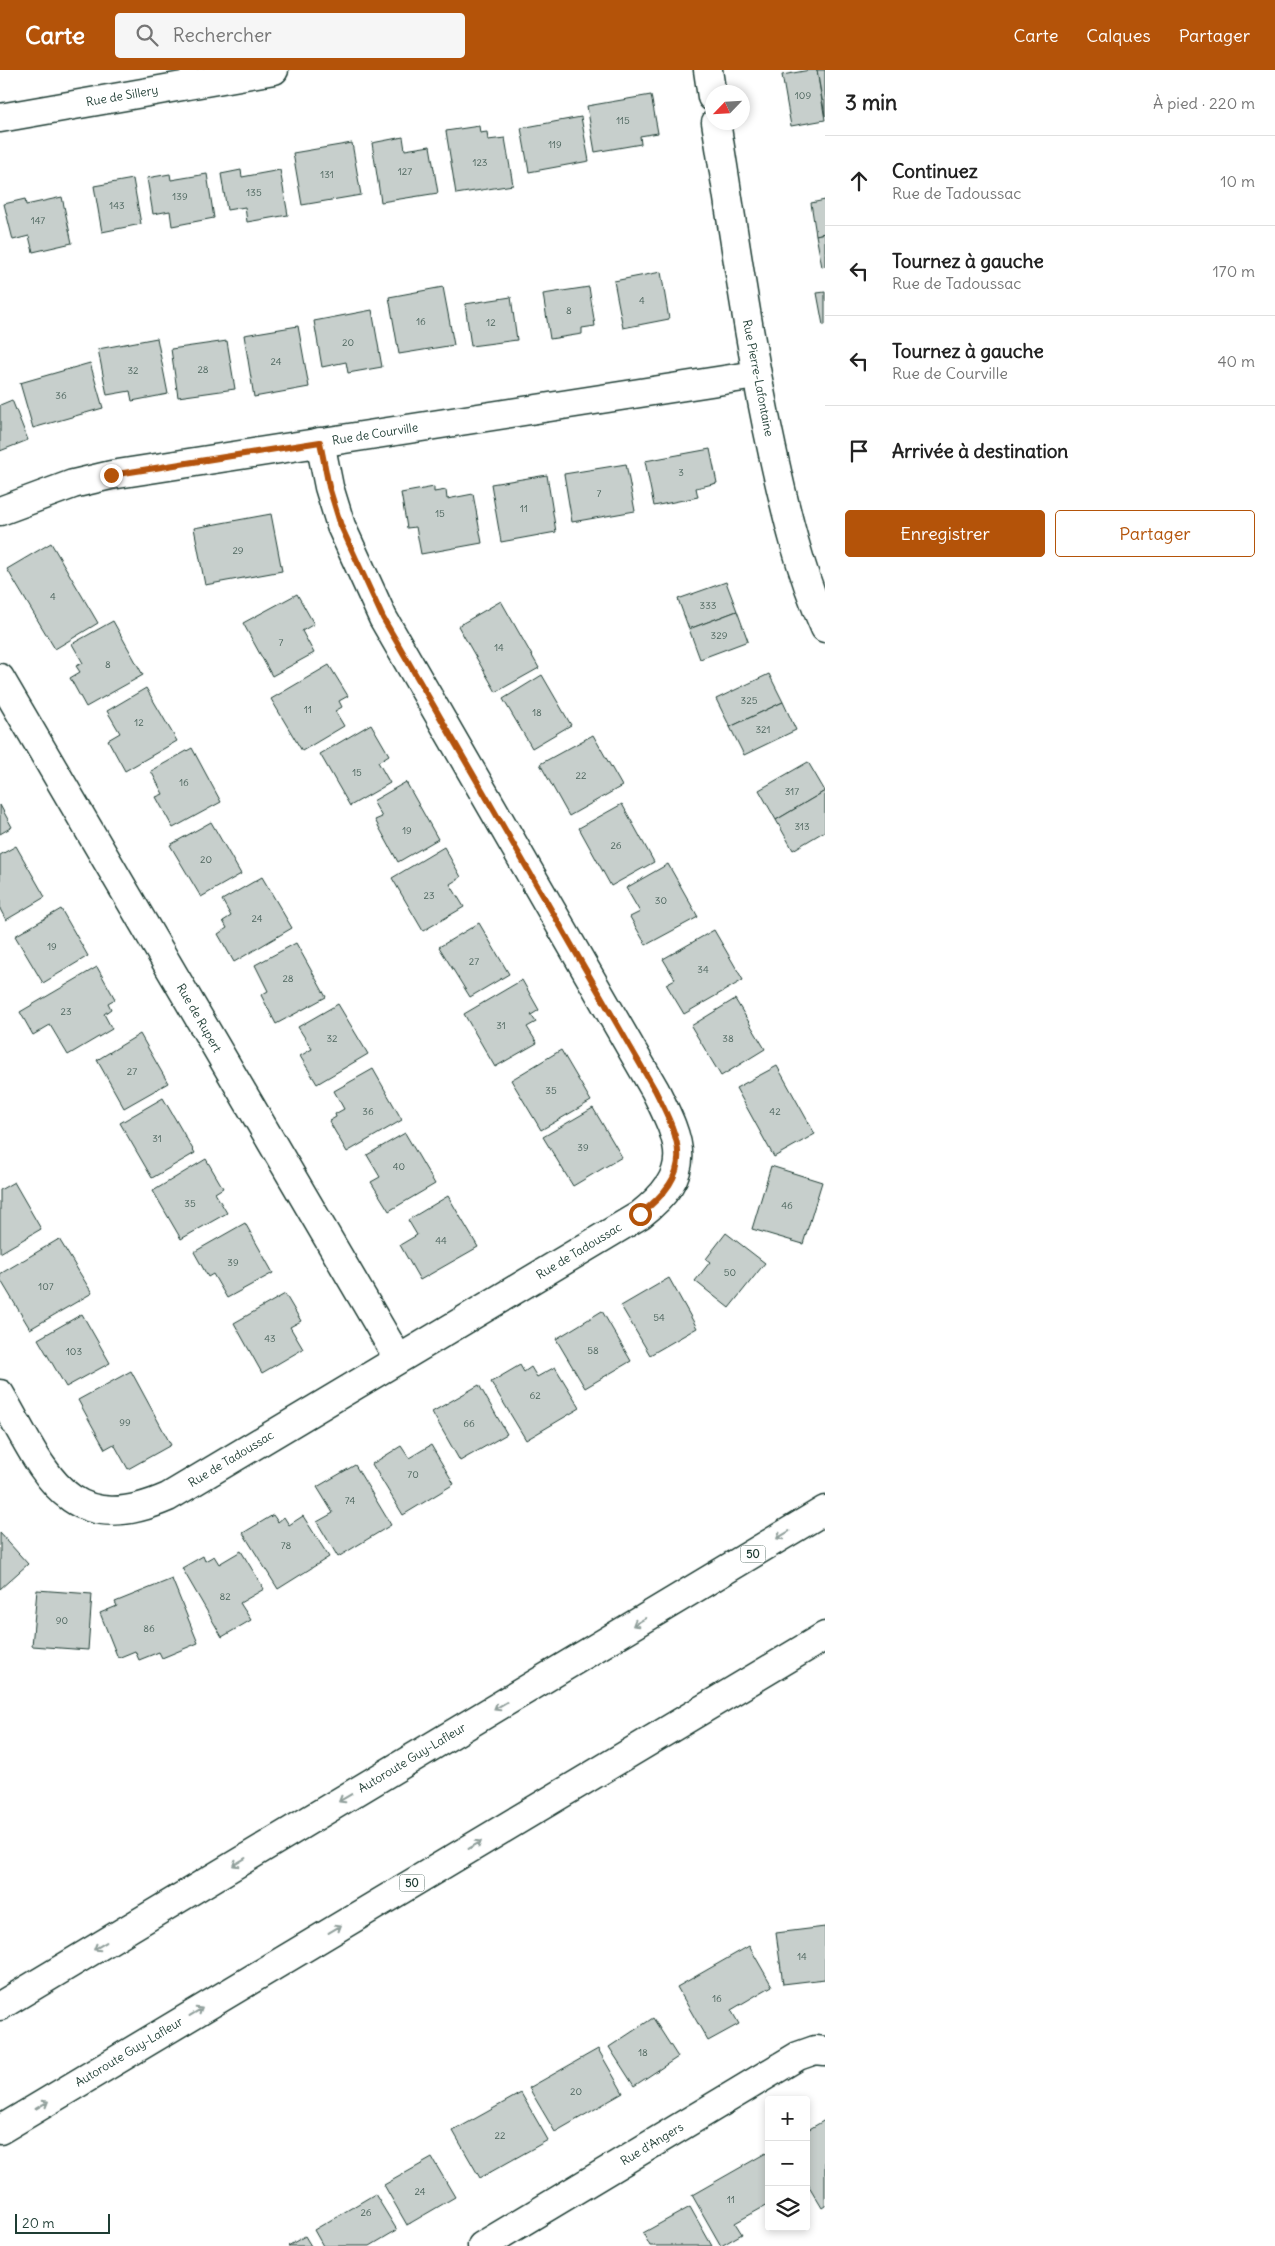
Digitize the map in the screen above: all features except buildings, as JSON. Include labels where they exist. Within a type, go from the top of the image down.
[{"type":"main road","name":"Rue de Sillery","points":[[0,118],[274,70]]},
{"type":"main road","points":[[708,70],[710,85]]},
{"type":"main road","name":"Rue Pierre-Lafontaine","points":[[717,130],[756,375],[789,523],[804,574],[825,628]]},
{"type":"main road","name":"Rue de Courville","points":[[0,512],[55,490],[111,475],[756,375]]},
{"type":"main road","name":"Rue de Tadoussac","points":[[0,1394],[44,1470],[75,1503],[96,1510],[120,1512],[142,1508],[168,1497],[640,1214],[655,1203],[669,1187],[678,1167],[679,1144],[655,1090],[383,618],[341,526],[329,487],[320,442]]},
{"type":"main road","name":"Rue de Rupert","points":[[0,678],[398,1358]]},
{"type":"main road","name":"Autoroute Guy-Lafleur","points":[[0,2006],[825,1510]]},
{"type":"main road","name":"Autoroute Guy-Lafleur","points":[[0,2130],[825,1636]]},
{"type":"main road","name":"Rue d'Angers","points":[[482,2246],[798,2056],[815,2050],[825,2051]]},
{"type":"route","points":[[111,475],[320,442],[329,487],[341,526],[383,618],[655,1090],[672,1123],[679,1144],[678,1167],[669,1187],[655,1203],[640,1214]]}]
